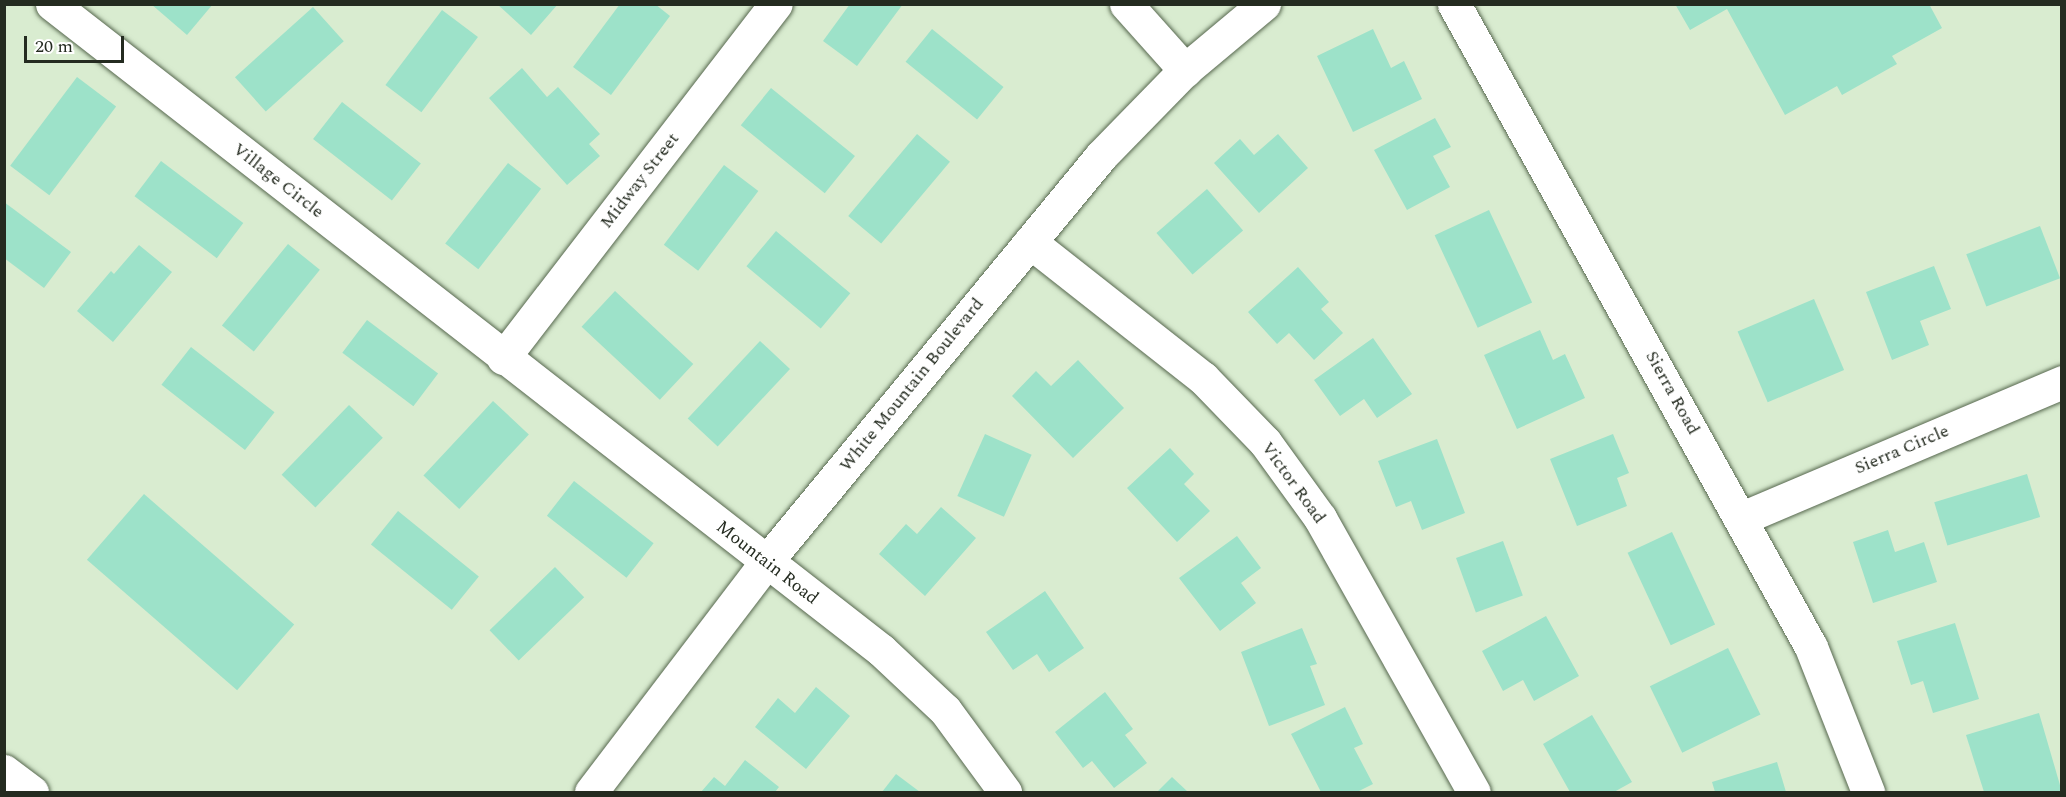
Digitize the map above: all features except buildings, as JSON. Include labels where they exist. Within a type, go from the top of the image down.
[{"type":"street","name":"Village Circle","points":[[52,4],[503,358]]},
{"type":"street","name":"Midway Street","points":[[503,358],[776,4]]},
{"type":"street","points":[[1126,4],[1185,70]]},
{"type":"street","name":"White Mountain Boulevard","points":[[591,792],[766,562],[1101,156],[1185,70],[1264,4]]},
{"type":"street","name":"Sierra Road","points":[[1454,4],[1742,518],[1811,646],[1868,792]]},
{"type":"street","name":"Victor Road","points":[[1030,242],[1203,378],[1265,442],[1320,518],[1474,792]]},
{"type":"street","name":"Mountain Road","points":[[503,358],[881,650],[945,711],[1005,792]]},
{"type":"street","name":"Sierra Circle","points":[[1742,518],[2061,382]]},
{"type":"street","points":[[4,771],[32,792]]}]
